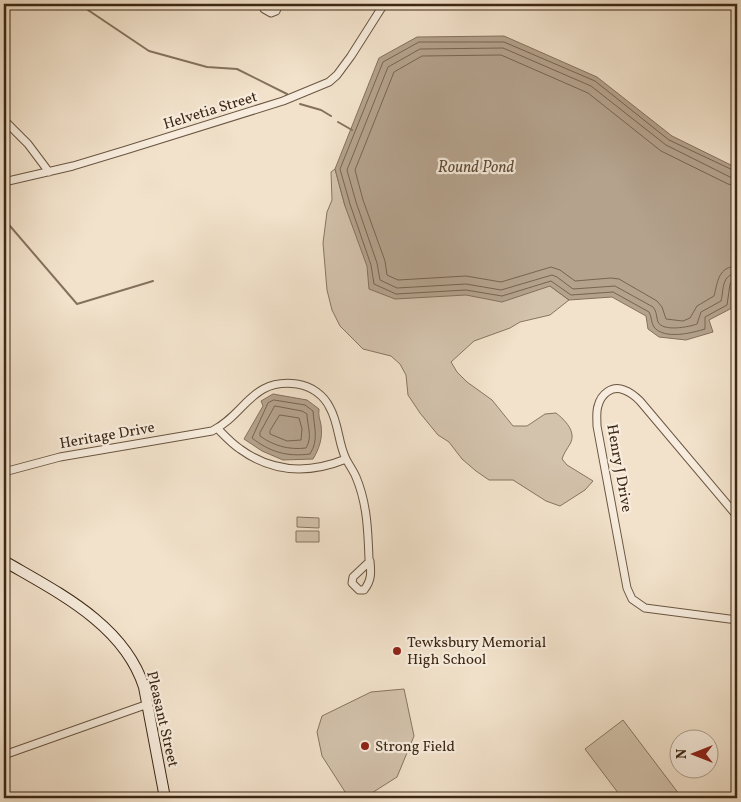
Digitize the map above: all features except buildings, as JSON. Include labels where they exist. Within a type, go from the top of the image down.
[{"type":"main road","name":"Pleasant Street","points":[[4,561],[72,603],[111,634],[133,661],[140,674],[148,704],[165,798]]},
{"type":"street","points":[[262,4],[264,9],[272,13],[276,11],[279,4]]},
{"type":"street","name":"Helvetia Street","points":[[4,182],[49,172],[126,150],[298,96],[329,82],[337,75],[351,56],[384,4]]},
{"type":"street","points":[[4,120],[28,144],[49,172]]},
{"type":"street","name":"Heritage Drive","points":[[4,472],[60,457],[205,432],[217,428],[229,419],[247,400],[271,385],[288,383],[304,385],[316,392],[330,406],[338,427],[342,450],[355,474],[363,498],[367,518],[369,559]]},
{"type":"street","name":"Henry J Drive","points":[[737,516],[640,401],[625,390],[613,388],[605,393],[598,406],[598,426],[627,588],[632,599],[645,608],[737,620]]},
{"type":"street","points":[[217,428],[249,455],[281,468],[317,469],[346,459]]},
{"type":"street","points":[[4,755],[148,704]]},
{"type":"shaded area","points":[[335,169],[345,206],[550,286],[569,300],[550,315],[520,322],[510,328],[474,341],[451,362],[457,372],[467,382],[492,400],[513,426],[527,426],[545,414],[556,413],[563,419],[571,431],[572,440],[562,459],[567,465],[593,481],[585,490],[560,506],[546,501],[513,480],[489,480],[462,459],[449,442],[438,435],[420,413],[408,395],[406,375],[400,364],[391,356],[363,349],[340,326],[332,310],[327,290],[323,243],[327,212],[332,200],[331,172]]},
{"type":"shaded area","points":[[297,517],[319,518],[319,528],[297,527]]},
{"type":"shaded area","points":[[296,531],[319,531],[319,542],[296,542]]},
{"type":"shaded area","name":"Strong Field","points":[[404,689],[414,736],[397,777],[364,798],[349,798],[322,756],[317,732],[322,716],[371,692]]},
{"type":"shaded area","points":[[623,720],[682,798],[622,798],[585,749]]},
{"type":"water","name":"Round Pond","points":[[504,36],[597,77],[672,136],[737,168],[737,272],[732,308],[709,320],[713,332],[686,340],[659,337],[648,329],[646,316],[612,297],[569,300],[550,286],[502,302],[466,295],[395,299],[369,289],[367,266],[345,206],[335,169],[379,58],[417,37]]},
{"type":"water","points":[[273,394],[307,400],[319,409],[321,439],[313,459],[283,460],[262,451],[244,439],[263,406],[261,401]]},
{"type":"waterway","points":[[79,4],[149,51],[207,67],[237,69],[287,94]]},
{"type":"waterway","points":[[300,104],[321,110],[331,116]]},
{"type":"waterway","points":[[338,122],[352,130]]},
{"type":"waterway","points":[[4,219],[77,304],[153,281]]},
{"type":"place","name":"Tewksbury Memorial High School","points":[[397,651]]},
{"type":"place","name":"Strong Field","points":[[365,746]]}]
